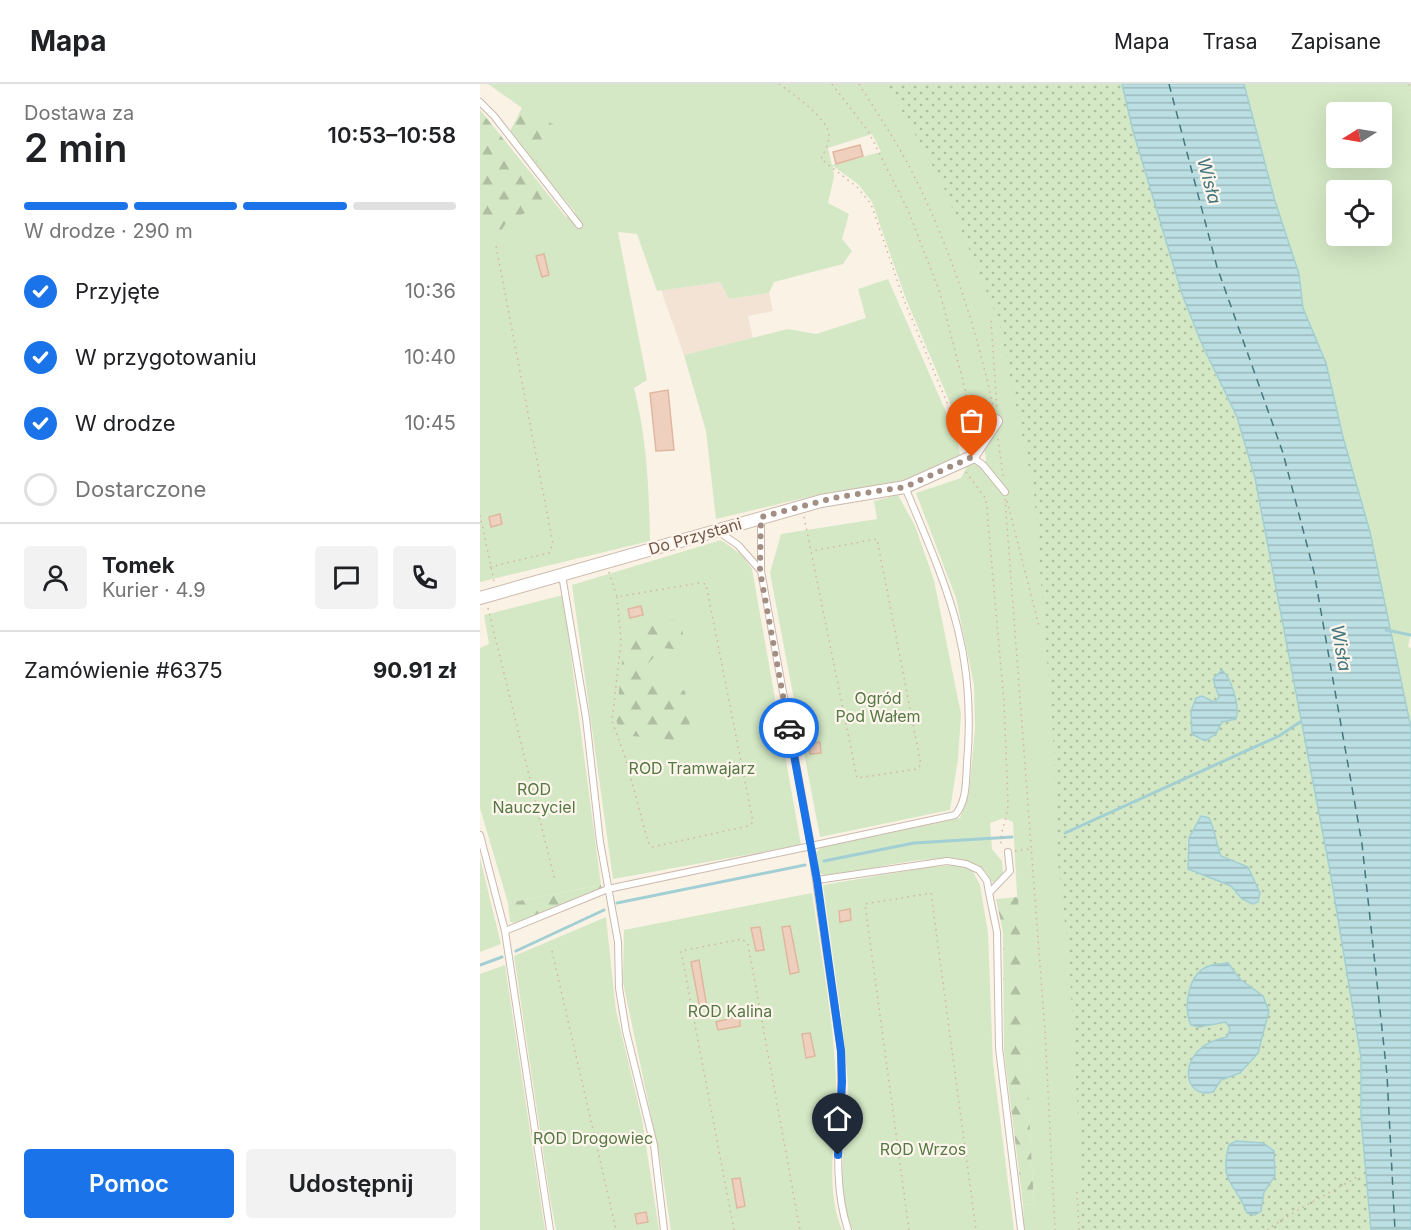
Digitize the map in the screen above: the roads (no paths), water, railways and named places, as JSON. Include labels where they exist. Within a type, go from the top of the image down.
[{"type":"street","points":[[972,457],[996,421]]},
{"type":"street","name":"Do Przystani","points":[[480,598],[802,506],[856,494],[905,487],[972,457]]},
{"type":"lane","points":[[480,102],[494,116],[579,225]]},
{"type":"lane","points":[[972,457],[983,465],[1005,492]]},
{"type":"lane","points":[[505,931],[608,889],[945,818],[960,810],[964,795],[970,731],[968,673],[958,620],[905,487]]},
{"type":"lane","points":[[761,517],[760,571],[817,880],[841,1051],[842,1082],[838,1155],[840,1197],[848,1230]]},
{"type":"lane","points":[[716,530],[738,545],[760,571]]},
{"type":"lane","points":[[562,575],[586,718],[608,889],[618,942],[619,988],[626,1031],[654,1144],[664,1230]]},
{"type":"lane","points":[[480,835],[505,931],[550,1230]]},
{"type":"lane","points":[[989,893],[1010,871],[1012,851]]},
{"type":"lane","points":[[817,880],[947,861],[966,864],[979,870],[987,881],[997,932],[999,1048],[1021,1230]]},
{"type":"water","name":"Wisła","points":[[1122,84],[1244,84],[1275,201],[1299,274],[1303,308],[1326,363],[1343,437],[1370,532],[1411,728],[1411,1230],[1371,1230],[1361,1118],[1361,1058],[1330,871],[1255,478],[1237,417],[1201,342],[1182,294],[1133,131]]},
{"type":"water","points":[[1222,670],[1234,693],[1237,708],[1236,719],[1222,722],[1216,734],[1205,741],[1192,734],[1191,711],[1196,698],[1202,696],[1214,702],[1219,697],[1213,679]]},
{"type":"water","points":[[1201,816],[1209,818],[1221,856],[1248,867],[1260,893],[1258,902],[1253,904],[1242,899],[1231,886],[1188,869],[1189,838]]},
{"type":"water","points":[[1228,963],[1240,979],[1263,996],[1269,1011],[1258,1053],[1240,1073],[1221,1080],[1213,1092],[1202,1093],[1194,1088],[1190,1081],[1188,1071],[1191,1061],[1198,1051],[1210,1042],[1227,1037],[1230,1029],[1226,1022],[1199,1027],[1191,1025],[1187,1009],[1189,991],[1196,976],[1202,970],[1211,965]]},
{"type":"water","points":[[1236,1141],[1263,1143],[1274,1151],[1275,1176],[1264,1192],[1261,1211],[1255,1215],[1247,1213],[1227,1175],[1226,1157],[1229,1145]]},
{"type":"waterway","points":[[1386,630],[1411,635]]},
{"type":"waterway","points":[[1065,833],[1279,736],[1300,722]]},
{"type":"waterway","points":[[824,861],[914,843],[1012,837]]},
{"type":"waterway","points":[[617,903],[805,865]]},
{"type":"waterway","points":[[516,951],[604,910]]},
{"type":"waterway","points":[[480,965],[502,957]]},
{"type":"park label","name":"Ogród Pod Wałem","points":[[878,707]]},
{"type":"park label","name":"ROD Tramwajarz","points":[[692,768]]},
{"type":"park label","name":"ROD Nauczyciel","points":[[534,798]]},
{"type":"park label","name":"ROD Kalina","points":[[730,1011]]},
{"type":"park label","name":"ROD Drogowiec","points":[[593,1138]]},
{"type":"park label","name":"ROD Wrzos","points":[[923,1149]]}]
